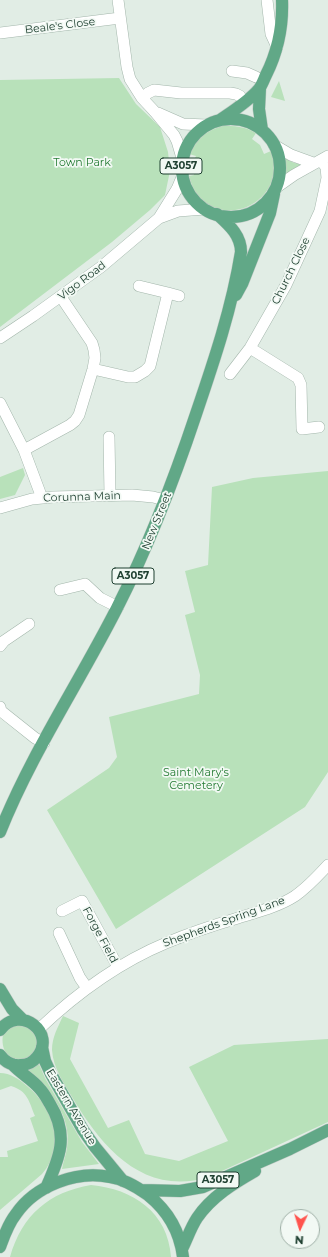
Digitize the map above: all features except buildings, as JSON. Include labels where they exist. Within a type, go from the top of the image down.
[{"type":"main road","name":"A3057","points":[[220,120],[233,111],[258,82],[271,64],[277,47],[281,23],[282,0]]},
{"type":"main road","name":"A3057","points":[[258,82],[262,130]]},
{"type":"main road","name":"A3057","points":[[229,119],[249,123],[262,130],[270,139],[278,153],[280,165],[275,190],[262,204],[249,212],[232,215],[217,214],[205,209],[191,196],[184,184],[182,177],[182,158],[191,140],[201,128],[206,125],[220,120],[229,119]]},
{"type":"main road","name":"New Street","points":[[231,304],[242,284],[270,213],[275,190]]},
{"type":"main road","name":"New Street","points":[[0,832],[20,789],[118,607],[137,568],[165,500],[203,395],[231,304],[241,246],[234,230],[217,214]]},
{"type":"main road","points":[[0,989],[12,1009],[22,1019],[34,1024],[39,1029]]},
{"type":"main road","points":[[0,1026],[11,1021],[22,1019]]},
{"type":"main road","name":"A3057","points":[[39,1029],[42,1047]]},
{"type":"main road","points":[[5,1062],[19,1066],[31,1062],[40,1053],[42,1047]]},
{"type":"main road","name":"Eastern Avenue","points":[[42,1047],[50,1074],[83,1130],[123,1181]]},
{"type":"main road","name":"Eastern Avenue","points":[[5,1062],[41,1089],[53,1109],[60,1127],[62,1142],[59,1158],[46,1188]]},
{"type":"main road","name":"A3057","points":[[142,1190],[180,1190],[203,1187],[290,1149],[328,1130]]},
{"type":"main road","name":"A3057","points":[[182,1253],[196,1218],[207,1205],[221,1192],[290,1149]]},
{"type":"main road","name":"A3057","points":[[0,1247],[6,1230],[16,1214],[29,1200],[46,1188],[69,1179],[92,1175],[111,1177],[142,1190],[159,1205],[169,1217],[176,1231],[182,1253]]},
{"type":"main road","points":[[0,1224],[16,1214]]},
{"type":"street","points":[[118,0],[128,75],[131,83],[174,135],[182,158]]},
{"type":"street","points":[[267,0],[271,34],[277,47]]},
{"type":"street","name":"Beale's Close","points":[[0,33],[120,18]]},
{"type":"street","points":[[232,71],[247,73],[258,82]]},
{"type":"street","points":[[142,98],[154,90],[181,93],[235,94]]},
{"type":"street","points":[[155,112],[183,124],[206,125]]},
{"type":"street","points":[[274,145],[290,155],[321,160]]},
{"type":"street","points":[[275,190],[321,160]]},
{"type":"street","name":"Church Close","points":[[230,374],[250,348],[286,285],[320,211],[327,178],[326,167],[321,160]]},
{"type":"street","name":"Vigo Road","points":[[0,338],[61,297],[106,263],[159,218],[177,189],[182,177]]},
{"type":"street","name":"Vigo Road","points":[[159,218],[178,211],[205,209]]},
{"type":"street","points":[[93,369],[128,377],[136,377],[150,366],[174,295],[138,286]]},
{"type":"street","points":[[24,450],[70,426],[75,421],[79,415],[93,369],[94,358],[92,343],[61,297]]},
{"type":"street","points":[[250,348],[298,378],[301,385],[297,430],[319,428]]},
{"type":"street","points":[[0,403],[24,450],[42,498]]},
{"type":"street","points":[[109,437],[110,495]]},
{"type":"street","name":"Corunna Main","points":[[0,508],[42,498],[110,495],[153,497],[165,500]]},
{"type":"street","points":[[60,590],[85,584],[100,598],[118,607]]},
{"type":"street","points":[[0,646],[4,641],[29,624]]},
{"type":"street","points":[[0,707],[1,711],[35,738],[44,743]]},
{"type":"street","name":"Shepherds Spring Lane","points":[[39,1029],[87,988],[118,968],[171,940],[271,907],[295,896],[314,880],[328,865]]},
{"type":"street","name":"Forge Field","points":[[62,911],[82,901],[118,968]]},
{"type":"street","points":[[59,933],[80,978],[87,988]]},
{"type":"green space","name":"Town Park","points":[[119,78],[136,104],[160,127],[168,152],[170,171],[165,195],[150,210],[112,242],[0,327],[0,80]]},
{"type":"green space","points":[[279,81],[285,101],[271,97]]},
{"type":"green space","points":[[222,126],[235,126],[256,133],[252,139],[260,145],[264,154],[271,151],[274,162],[273,178],[267,190],[259,200],[247,207],[234,210],[221,210],[208,205],[197,195],[189,176],[194,175],[192,164],[196,156],[189,154],[195,143],[206,133]]},
{"type":"green space","points":[[285,158],[294,163],[304,164],[286,176]]},
{"type":"green space","points":[[23,468],[25,475],[15,495],[0,499],[0,477]]},
{"type":"green space","name":"Saint Mary's Cemetery","points":[[328,471],[328,772],[305,807],[116,929],[47,810],[109,768],[117,757],[109,717],[199,694],[200,675],[185,615],[195,612],[185,571],[208,565],[212,487],[253,478]]},
{"type":"green space","points":[[63,1016],[79,1023],[70,1059],[108,1128],[129,1120],[145,1154],[179,1161],[228,1141],[189,1067],[234,1045],[328,1039],[328,1122],[209,1177],[186,1181],[164,1180],[145,1174],[127,1164],[111,1150],[97,1134],[59,1075],[54,1063],[52,1045]]},
{"type":"green space","points":[[15,1024],[32,1029],[37,1037],[38,1041],[36,1050],[26,1059],[13,1059],[9,1057],[4,1049],[4,1031]]},
{"type":"green space","points":[[38,1064],[82,1142],[99,1164],[62,1169],[67,1148],[68,1136],[66,1125],[63,1115],[52,1096],[29,1071],[29,1069]]},
{"type":"green space","points":[[0,1073],[11,1075],[18,1079],[36,1095],[50,1116],[54,1128],[55,1140],[54,1152],[50,1163],[42,1174],[0,1210],[0,1157],[8,1157],[7,1151],[38,1141],[30,1118],[35,1116],[27,1098],[17,1088],[11,1086],[0,1090]]},
{"type":"green space","points":[[91,1185],[106,1187],[121,1192],[146,1206],[155,1215],[163,1227],[168,1241],[171,1257],[10,1257],[15,1242],[22,1229],[39,1208],[62,1193]]}]
